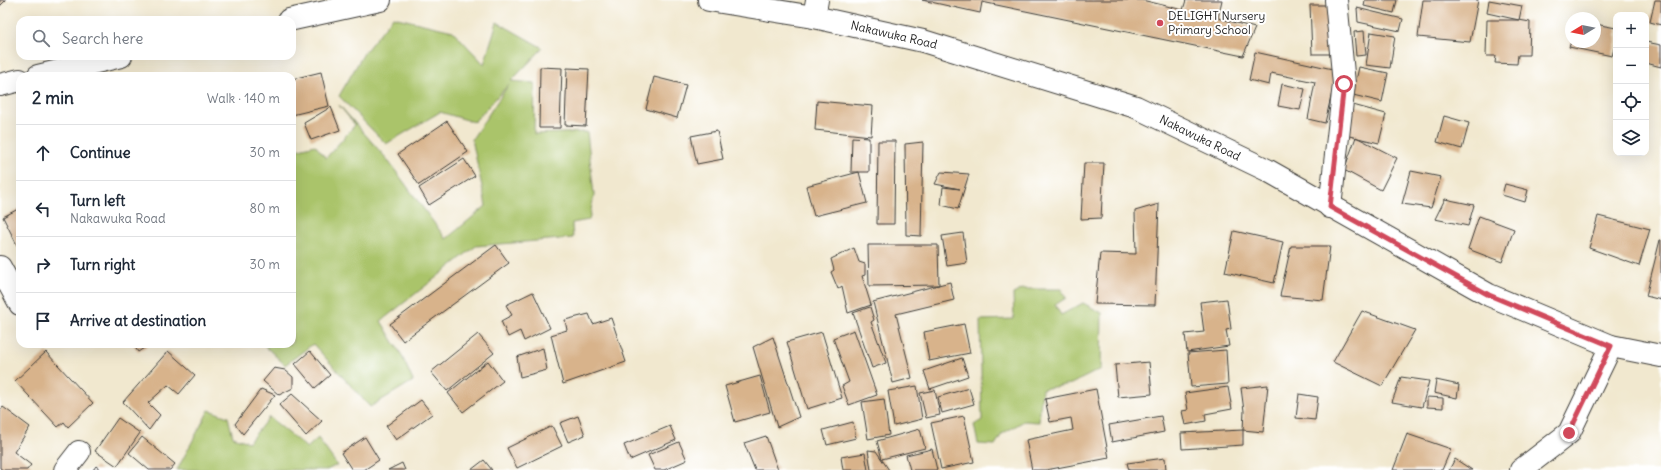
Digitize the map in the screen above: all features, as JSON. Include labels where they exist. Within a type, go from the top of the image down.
[{"type":"main road","points":[[296,18],[380,0]]},
{"type":"main road","name":"Nakawuka Road","points":[[709,0],[815,8],[924,40],[1136,107],[1267,170],[1330,207],[1489,295],[1611,346],[1661,356]]},
{"type":"main road","points":[[1330,207],[1344,84],[1336,0]]},
{"type":"main road","points":[[55,72],[104,60]]},
{"type":"main road","points":[[0,85],[16,81]]},
{"type":"main road","points":[[0,267],[16,297]]},
{"type":"main road","points":[[1521,470],[1569,433],[1611,346]]},
{"type":"main road","points":[[65,470],[79,452]]},
{"type":"green space","points":[[393,17],[453,31],[484,64],[497,22],[543,48],[511,81],[535,83],[534,134],[587,132],[594,195],[589,220],[572,223],[573,238],[476,246],[381,321],[401,354],[413,381],[370,407],[313,344],[285,365],[267,348],[296,348],[296,150],[315,145],[326,158],[355,125],[339,105],[386,158],[446,239],[486,206],[472,139],[509,84],[474,122],[440,112],[386,144],[339,96],[364,53]]},
{"type":"green space","points":[[1023,289],[1061,289],[1066,298],[1055,305],[1061,315],[1083,303],[1102,313],[1101,369],[1071,384],[1042,389],[1039,422],[1024,421],[1002,434],[995,445],[978,444],[974,425],[982,420],[980,320],[1014,319],[1013,294]]},
{"type":"green space","points":[[209,410],[228,417],[233,437],[249,442],[269,417],[307,448],[318,438],[337,465],[327,470],[177,470]]},
{"type":"building","points":[[0,0],[6,0],[0,6]]},
{"type":"building","name":"DELIGHT Nursery Primary School","points":[[922,0],[1142,0],[1183,10],[1186,0],[1222,0],[1218,18],[1255,28],[1243,56],[982,2],[980,13]]},
{"type":"building","points":[[1365,0],[1397,0],[1394,13],[1364,6]]},
{"type":"building","points":[[1423,0],[1478,0],[1470,42],[1418,37]]},
{"type":"building","points":[[1489,0],[1522,6],[1519,20],[1487,13]]},
{"type":"building","points":[[1655,0],[1661,0],[1661,25],[1650,22]]},
{"type":"building","points":[[1310,5],[1333,5],[1334,54],[1312,54]]},
{"type":"building","points":[[1357,8],[1403,19],[1400,31],[1358,22]]},
{"type":"building","points":[[1487,20],[1519,20],[1530,22],[1529,55],[1518,55],[1517,64],[1495,63],[1496,56],[1486,56]]},
{"type":"building","points":[[1601,25],[1613,27],[1612,56],[1574,48],[1601,48]]},
{"type":"building","points":[[1364,31],[1366,55],[1356,56],[1354,32]]},
{"type":"building","points":[[1371,32],[1395,36],[1390,68],[1366,65]]},
{"type":"building","points":[[1649,43],[1661,45],[1661,67],[1649,64]]},
{"type":"building","points":[[1255,52],[1337,70],[1325,123],[1308,119],[1315,82],[1271,73],[1269,85],[1249,80]]},
{"type":"building","points":[[540,67],[562,68],[560,128],[539,128]]},
{"type":"building","points":[[1359,67],[1388,73],[1382,102],[1353,95]]},
{"type":"building","points":[[567,68],[589,69],[586,126],[565,125]]},
{"type":"building","points":[[321,72],[329,106],[296,114],[296,78]]},
{"type":"building","points":[[654,77],[686,85],[677,118],[646,109]]},
{"type":"building","points":[[1282,84],[1305,89],[1300,110],[1278,106]]},
{"type":"building","points":[[817,101],[873,106],[871,136],[815,130]]},
{"type":"building","points":[[1353,105],[1386,114],[1379,143],[1345,135]]},
{"type":"building","points":[[331,107],[340,130],[311,140],[304,123]]},
{"type":"building","points":[[1444,116],[1469,123],[1462,149],[1437,142]]},
{"type":"building","points":[[447,121],[468,152],[419,185],[398,154]]},
{"type":"building","points":[[717,131],[723,159],[697,164],[691,136]]},
{"type":"building","points":[[852,137],[869,138],[869,172],[851,172]]},
{"type":"building","points":[[1356,137],[1397,158],[1381,190],[1344,170]]},
{"type":"building","points":[[878,141],[895,141],[894,224],[877,224]]},
{"type":"building","points":[[923,142],[921,236],[906,235],[905,144]]},
{"type":"building","points":[[464,159],[475,176],[429,205],[419,188]]},
{"type":"building","points":[[1084,163],[1104,163],[1101,218],[1081,219]]},
{"type":"building","points":[[1411,171],[1441,177],[1431,208],[1402,204]]},
{"type":"building","points":[[859,172],[867,203],[814,216],[806,186]]},
{"type":"building","points":[[941,172],[969,174],[958,209],[941,205],[943,187],[960,189],[935,184]]},
{"type":"building","points":[[1505,184],[1528,190],[1525,202],[1502,195]]},
{"type":"building","points":[[1445,199],[1474,205],[1468,226],[1435,219]]},
{"type":"building","points":[[1159,204],[1155,305],[1095,304],[1100,253],[1136,254],[1135,211]]},
{"type":"building","points":[[16,210],[16,243],[3,217]]},
{"type":"building","points":[[1479,216],[1514,229],[1502,262],[1468,249]]},
{"type":"building","points":[[1598,216],[1650,229],[1639,266],[1589,248]]},
{"type":"building","points":[[1234,231],[1283,242],[1274,283],[1225,272]]},
{"type":"building","points":[[963,233],[967,263],[947,266],[942,236]]},
{"type":"building","points":[[1661,240],[1661,300],[1646,296]]},
{"type":"building","points":[[496,245],[509,263],[403,341],[390,324]]},
{"type":"building","points":[[868,245],[938,245],[939,285],[869,286]]},
{"type":"building","points":[[1291,246],[1330,246],[1323,300],[1280,296]]},
{"type":"building","points":[[854,248],[859,262],[865,264],[865,275],[862,276],[871,305],[848,313],[842,286],[838,289],[831,272],[834,270],[831,259]]},
{"type":"building","points":[[950,282],[954,300],[896,314],[912,378],[893,383],[873,302]]},
{"type":"building","points":[[533,292],[550,328],[524,341],[520,331],[508,337],[501,321],[512,315],[506,305]]},
{"type":"building","points":[[1227,299],[1231,329],[1226,330],[1229,346],[1187,352],[1185,334],[1204,332],[1200,302]]},
{"type":"building","points":[[870,307],[874,320],[871,322],[886,363],[872,368],[853,313]]},
{"type":"building","points":[[1362,311],[1415,330],[1382,386],[1333,362]]},
{"type":"building","points":[[589,314],[593,324],[611,318],[626,362],[563,384],[551,335],[567,330],[565,320]]},
{"type":"building","points":[[964,324],[970,353],[929,361],[924,332]]},
{"type":"building","points":[[854,330],[877,395],[849,405],[842,386],[849,382],[833,338]]},
{"type":"building","points":[[822,332],[842,398],[807,409],[787,342]]},
{"type":"building","points":[[478,334],[494,353],[447,391],[431,372]]},
{"type":"building","points":[[773,337],[799,417],[777,427],[753,347]]},
{"type":"building","points":[[136,348],[144,348],[138,352]]},
{"type":"building","points":[[543,348],[547,370],[520,377],[517,357]]},
{"type":"building","points":[[1226,350],[1228,384],[1191,387],[1188,353]]},
{"type":"building","points":[[168,351],[195,375],[179,394],[168,385],[148,403],[160,415],[149,430],[123,402]]},
{"type":"building","points":[[310,351],[330,375],[315,388],[295,364]]},
{"type":"building","points":[[46,352],[93,403],[68,427],[64,422],[58,427],[15,381]]},
{"type":"building","points":[[962,358],[968,376],[930,389],[924,371]]},
{"type":"building","points":[[488,361],[503,381],[463,412],[448,393]]},
{"type":"building","points":[[1149,362],[1152,394],[1118,397],[1115,365]]},
{"type":"building","points":[[274,368],[285,370],[293,377],[293,388],[279,395],[263,381]]},
{"type":"building","points":[[760,376],[770,412],[735,422],[725,386]]},
{"type":"building","points":[[1401,377],[1429,381],[1422,407],[1392,402]]},
{"type":"building","points":[[1436,380],[1459,385],[1457,398],[1434,393]]},
{"type":"building","points":[[1268,385],[1263,432],[1243,430],[1244,411],[1241,388]]},
{"type":"building","points":[[917,386],[922,419],[894,426],[888,391]]},
{"type":"building","points":[[1228,387],[1232,409],[1205,414],[1206,421],[1185,425],[1182,411],[1188,410],[1185,393]]},
{"type":"building","points":[[969,388],[974,404],[942,413],[938,397]]},
{"type":"building","points":[[261,389],[275,395],[243,434],[235,424]]},
{"type":"building","points":[[1096,389],[1109,458],[1046,470],[1032,470],[1026,440],[1073,430],[1071,418],[1050,422],[1045,399]]},
{"type":"building","points":[[935,390],[940,415],[926,418],[920,393]]},
{"type":"building","points":[[292,394],[322,421],[306,436],[279,405]]},
{"type":"building","points":[[1299,394],[1318,397],[1315,420],[1296,418]]},
{"type":"building","points":[[1427,397],[1443,398],[1443,408],[1427,407]]},
{"type":"building","points":[[884,399],[889,435],[868,439],[862,402]]},
{"type":"building","points":[[421,400],[432,414],[396,440],[386,426]]},
{"type":"building","points":[[3,407],[30,427],[14,452],[31,465],[27,470],[3,470],[0,468],[0,411]]},
{"type":"building","points":[[578,416],[585,435],[568,442],[560,423]]},
{"type":"building","points":[[964,416],[974,462],[941,469],[931,423]]},
{"type":"building","points":[[1161,416],[1164,432],[1112,442],[1109,425]]},
{"type":"building","points":[[118,418],[140,433],[117,466],[95,451]]},
{"type":"building","points":[[853,422],[856,438],[827,445],[823,430]]},
{"type":"building","points":[[552,426],[562,446],[517,468],[507,448]]},
{"type":"building","points":[[670,426],[676,440],[630,460],[624,445]]},
{"type":"building","points":[[920,429],[925,448],[882,459],[877,441]]},
{"type":"building","points":[[1243,430],[1243,445],[1182,449],[1181,433]]},
{"type":"building","points":[[1407,434],[1451,449],[1442,470],[1393,470]]},
{"type":"building","points":[[766,436],[778,470],[755,470],[744,443]]},
{"type":"building","points":[[142,437],[175,464],[170,470],[149,470],[129,453]]},
{"type":"building","points":[[365,437],[379,460],[364,470],[352,470],[341,453]]},
{"type":"building","points":[[679,442],[687,460],[664,470],[655,470],[648,455]]},
{"type":"building","points":[[932,449],[937,470],[910,470],[906,455]]},
{"type":"building","points":[[868,450],[876,451],[889,470],[871,470]]},
{"type":"building","points":[[865,453],[868,470],[843,470],[841,457]]},
{"type":"building","points":[[1165,458],[1166,470],[1129,470],[1127,463]]},
{"type":"building","points":[[1455,459],[1472,470],[1449,470]]},
{"type":"building","points":[[484,460],[492,470],[471,470]]},
{"type":"building","points":[[402,463],[405,470],[388,470]]},
{"type":"building","points":[[96,466],[101,470],[93,470]]},
{"type":"place","name":"DELIGHT Nursery Primary School","points":[[1160,23]]},
{"type":"route","points":[[1344,84],[1330,207],[1489,295],[1611,346],[1569,433]]}]
